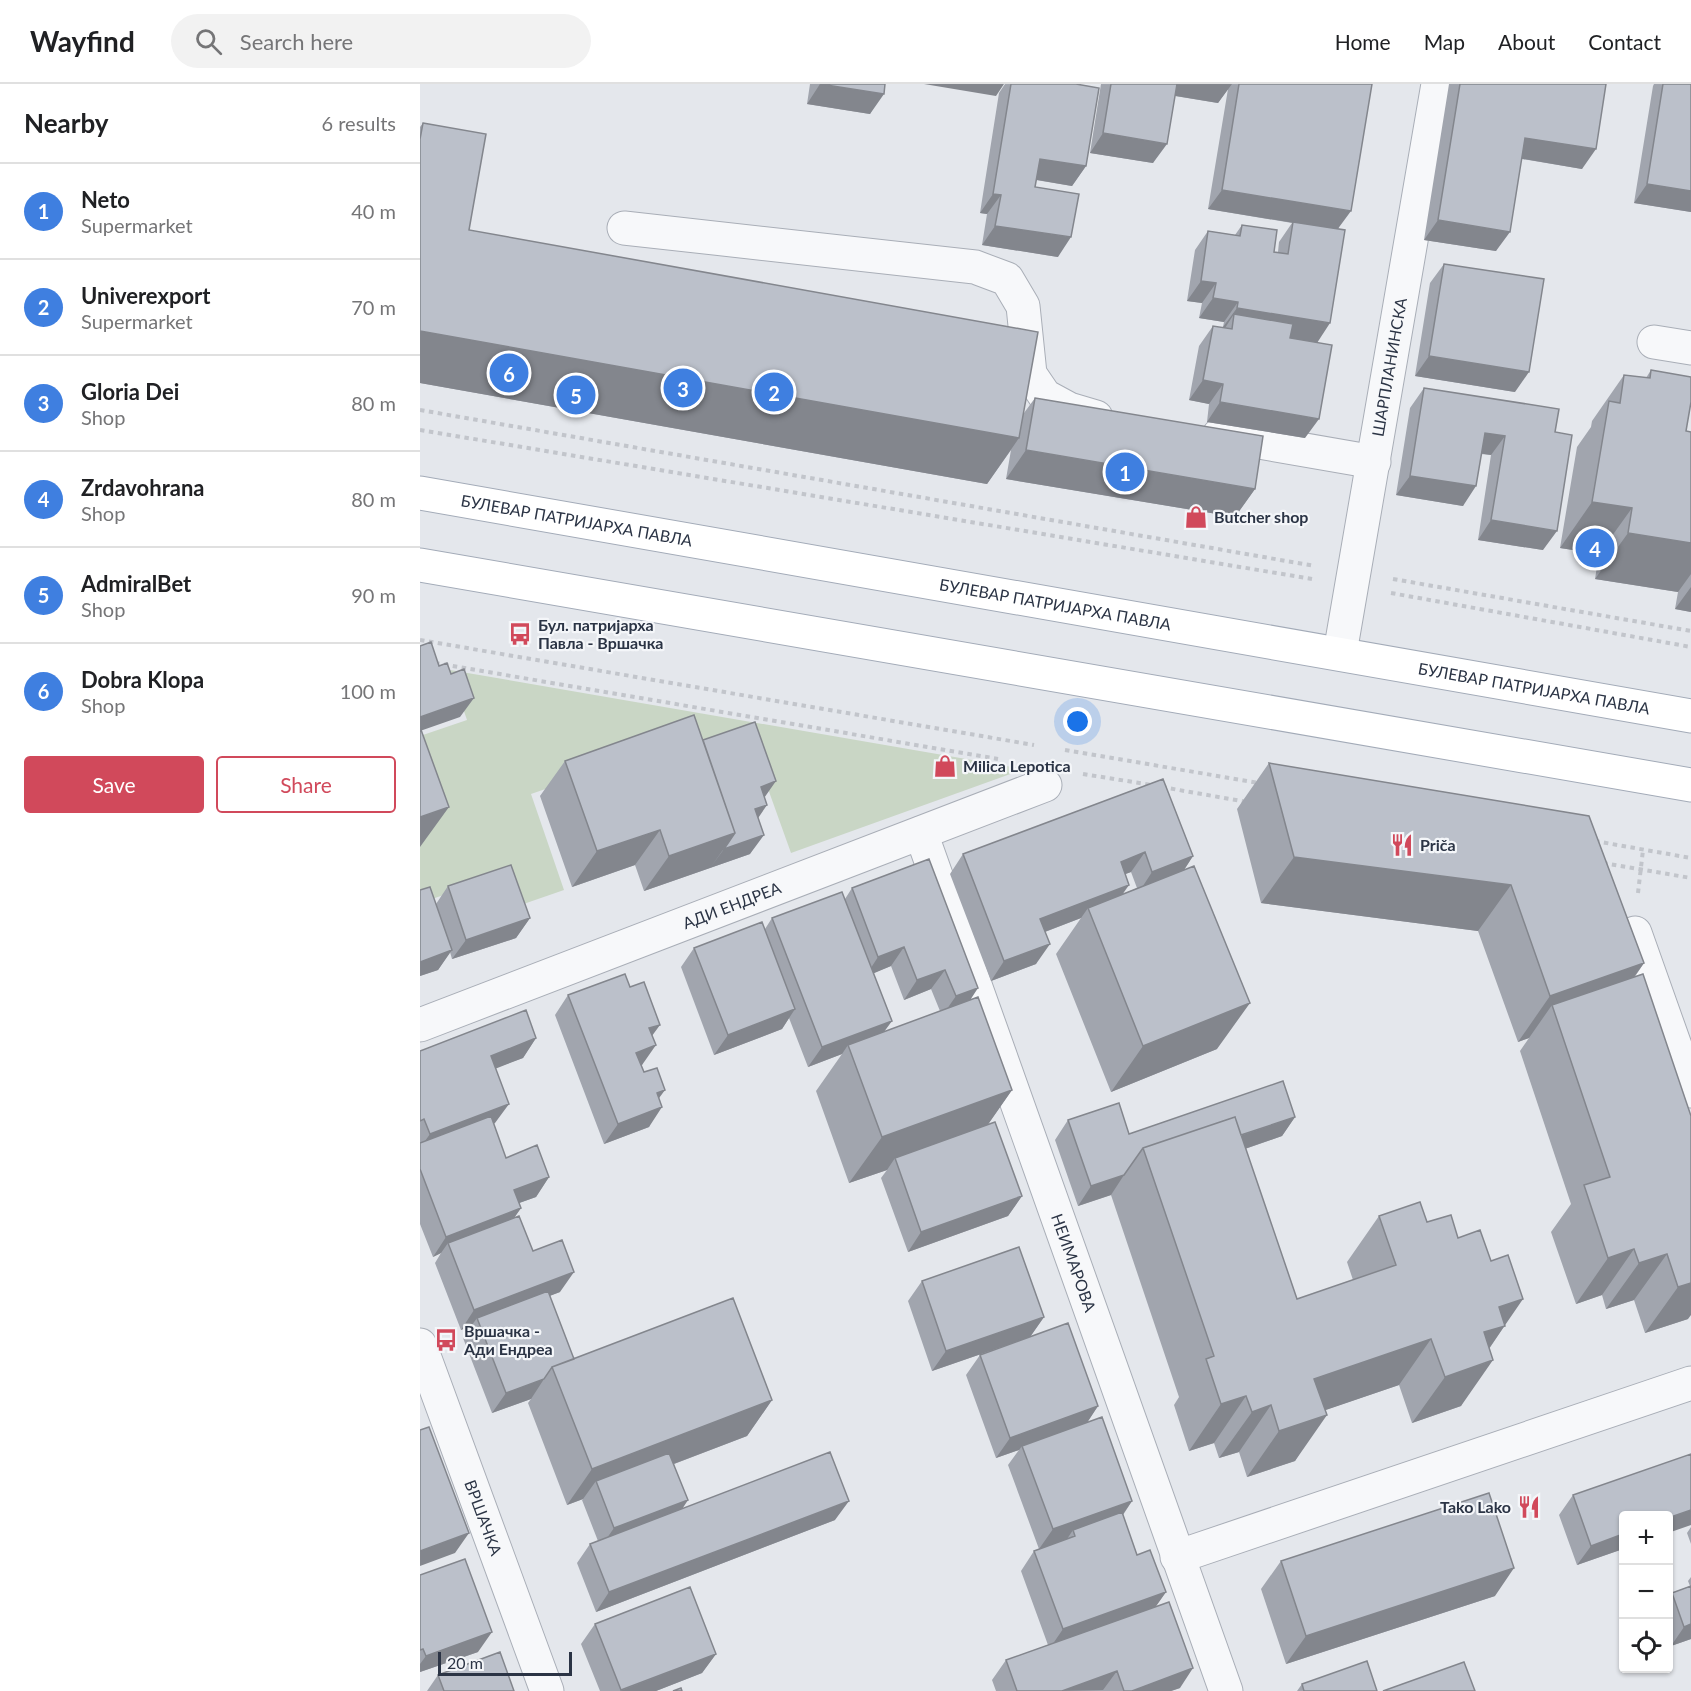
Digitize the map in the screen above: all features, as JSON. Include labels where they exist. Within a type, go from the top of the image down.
[{"type":"main road","name":"БУЛЕВАР ПАТРИЈАРХА ПАВЛА","points":[[420,493],[1691,716]]},
{"type":"main road","points":[[420,565],[1691,784]]},
{"type":"street","name":"ШАРПЛАНИНСКА","points":[[1340,653],[1438,84]]},
{"type":"street","points":[[624,228],[975,267],[1007,279],[1023,306],[1030,374],[1045,396],[1094,417],[1124,419]]},
{"type":"street","points":[[1654,342],[1691,348]]},
{"type":"street","points":[[1192,431],[1374,462]]},
{"type":"street","name":"АДИ ЕНДРЕА","points":[[420,1024],[1045,785]]},
{"type":"street","name":"НЕИМАРОВА","points":[[921,833],[1226,1691]]},
{"type":"street","points":[[1635,933],[1691,1091]]},
{"type":"street","name":"ВРШАЧКА","points":[[420,1345],[547,1691]]},
{"type":"street","points":[[1178,1557],[1691,1383]]},
{"type":"path","points":[[420,410],[1354,579],[1691,647]]},
{"type":"path","points":[[420,430],[1691,631]]},
{"type":"green space","points":[[450,670],[1024,769],[791,853],[748,733],[672,745],[531,794],[564,890],[512,908],[500,876],[423,902],[420,897],[420,736],[467,720]]},
{"type":"building","points":[[820,84],[885,84],[884,94]]},
{"type":"building","points":[[1011,84],[1076,84],[1099,88],[1086,166],[1040,159],[1035,187],[1079,194],[1071,237],[995,226],[1001,195],[993,194]]},
{"type":"building","points":[[1111,84],[1177,84],[1167,144],[1103,133]]},
{"type":"building","points":[[1239,84],[1372,84],[1351,211],[1222,190]]},
{"type":"building","points":[[1460,84],[1606,84],[1596,149],[1525,138],[1510,232],[1438,220]]},
{"type":"building","points":[[1663,84],[1691,84],[1691,191],[1647,184]]},
{"type":"building","points":[[423,123],[486,134],[469,230],[1038,332],[1019,438],[420,331],[420,139]]},
{"type":"building","points":[[1293,222],[1345,230],[1330,323],[1237,308],[1238,302],[1213,298],[1216,283],[1201,281],[1208,231],[1240,236],[1242,225],[1277,230],[1274,252],[1288,254]]},
{"type":"building","points":[[1444,264],[1544,279],[1529,372],[1429,356]]},
{"type":"building","points":[[1234,314],[1293,324],[1290,338],[1332,345],[1319,419],[1220,402],[1223,384],[1203,380],[1213,326],[1232,329]]},
{"type":"building","points":[[1651,370],[1691,377],[1691,402],[1686,431],[1691,432],[1691,543],[1628,533],[1632,508],[1592,502],[1609,401],[1620,403],[1624,375],[1650,378]]},
{"type":"building","points":[[1424,388],[1559,409],[1555,432],[1572,435],[1557,531],[1491,520],[1505,436],[1485,433],[1476,486],[1410,476]]},
{"type":"building","points":[[1035,398],[1263,436],[1255,489],[1026,450]]},
{"type":"building","points":[[431,642],[439,666],[447,663],[451,674],[464,669],[474,698],[420,717],[420,646]]},
{"type":"building","points":[[694,715],[735,833],[669,856],[660,830],[597,851],[565,761]]},
{"type":"building","points":[[755,722],[776,781],[761,787],[767,805],[755,809],[764,835],[724,849],[735,833],[703,740]]},
{"type":"building","points":[[420,727],[449,807],[420,817]]},
{"type":"building","points":[[1269,763],[1589,816],[1644,963],[1550,996],[1511,885],[1294,857]]},
{"type":"building","points":[[1163,779],[1193,856],[1152,872],[1145,852],[1121,862],[1129,885],[1040,919],[1050,944],[1004,961],[963,854]]},
{"type":"building","points":[[929,859],[978,988],[956,996],[945,970],[917,980],[904,947],[878,957],[852,888]]},
{"type":"building","points":[[511,865],[530,918],[466,940],[448,886]]},
{"type":"building","points":[[1194,866],[1250,1003],[1143,1046],[1088,908]]},
{"type":"building","points":[[430,887],[452,950],[420,962],[420,890]]},
{"type":"building","points":[[842,892],[892,1021],[822,1047],[772,918]]},
{"type":"building","points":[[762,922],[795,1009],[728,1035],[694,948]]},
{"type":"building","points":[[625,974],[630,987],[644,982],[660,1025],[649,1028],[656,1045],[636,1053],[644,1072],[657,1068],[665,1090],[657,1093],[662,1107],[618,1124],[568,995]]},
{"type":"building","points":[[1643,974],[1691,1116],[1691,1283],[1678,1287],[1667,1254],[1639,1263],[1634,1249],[1608,1258],[1584,1185],[1610,1177],[1552,1005]]},
{"type":"building","points":[[978,997],[1012,1090],[882,1137],[848,1045]]},
{"type":"building","points":[[526,1010],[536,1038],[491,1056],[509,1104],[430,1134],[424,1119],[420,1121],[420,1051]]},
{"type":"building","points":[[1283,1081],[1295,1117],[1241,1135],[1235,1117],[1143,1148],[1124,1175],[1091,1186],[1068,1120],[1119,1103],[1129,1134]]},
{"type":"building","points":[[491,1116],[506,1158],[537,1145],[549,1177],[514,1190],[521,1208],[446,1237],[420,1169],[420,1143]]},
{"type":"building","points":[[1235,1117],[1297,1299],[1396,1265],[1379,1216],[1420,1202],[1427,1222],[1451,1215],[1458,1238],[1480,1230],[1491,1261],[1508,1255],[1523,1299],[1499,1307],[1505,1326],[1484,1332],[1493,1360],[1445,1377],[1431,1339],[1314,1379],[1327,1415],[1279,1431],[1271,1405],[1252,1412],[1246,1396],[1221,1404],[1206,1359],[1214,1356],[1143,1148]]},
{"type":"building","points":[[995,1122],[1022,1196],[921,1232],[895,1158]]},
{"type":"building","points":[[519,1216],[533,1251],[562,1240],[574,1272],[474,1310],[448,1243]]},
{"type":"building","points":[[1019,1247],[1044,1317],[946,1351],[922,1281]]},
{"type":"building","points":[[548,1291],[574,1359],[552,1367],[544,1379],[506,1393],[477,1318]]},
{"type":"building","points":[[733,1298],[772,1400],[592,1469],[552,1367]]},
{"type":"building","points":[[1068,1323],[1098,1406],[1010,1438],[980,1355]]},
{"type":"building","points":[[1102,1417],[1132,1501],[1053,1529],[1022,1446]]},
{"type":"building","points":[[429,1427],[469,1533],[420,1551],[420,1430]]},
{"type":"building","points":[[830,1452],[849,1501],[609,1592],[590,1544]]},
{"type":"building","points":[[669,1453],[688,1500],[614,1528],[596,1481]]},
{"type":"building","points":[[1691,1454],[1691,1510],[1673,1516],[1673,1511],[1619,1511],[1619,1536],[1591,1546],[1573,1495]]},
{"type":"building","points":[[1489,1493],[1514,1568],[1306,1636],[1281,1561]]},
{"type":"building","points":[[1122,1512],[1137,1555],[1150,1550],[1166,1592],[1063,1629],[1034,1551],[1075,1536],[1073,1530]]},
{"type":"building","points":[[465,1559],[492,1632],[426,1656],[423,1649],[420,1650],[420,1575]]},
{"type":"building","points":[[1691,1586],[1691,1624],[1684,1627],[1673,1593]]},
{"type":"building","points":[[690,1587],[716,1654],[621,1690],[595,1624]]},
{"type":"building","points":[[1169,1602],[1193,1668],[1132,1691],[1124,1691],[1117,1671],[1062,1691],[1017,1691],[1006,1660]]},
{"type":"building","points":[[500,1652],[514,1691],[444,1691],[438,1675]]},
{"type":"building","points":[[1367,1661],[1377,1691],[1304,1691],[1302,1684]]},
{"type":"building","points":[[1464,1662],[1475,1691],[1383,1691]]},
{"type":"place","name":"Dobra Klopa","points":[[509,373]]},
{"type":"place","name":"Gloria Dei","points":[[683,388]]},
{"type":"place","name":"Univerexport","points":[[774,392]]},
{"type":"place","name":"AdmiralBet","points":[[576,395]]},
{"type":"place","name":"Neto","points":[[1125,472]]},
{"type":"place","name":"Butcher shop","points":[[1196,517]]},
{"type":"place","name":"Zrdavohrana","points":[[1595,548]]},
{"type":"place","name":"Бул. патријарха Павла - Вршачка","points":[[520,634]]},
{"type":"place","name":"Milica Lepotica","points":[[945,766]]},
{"type":"place","name":"Priča","points":[[1402,845]]},
{"type":"place","name":"Вршачка - Ади Ендреа","points":[[446,1340]]},
{"type":"place","name":"Tako Lako","points":[[1529,1507]]}]
